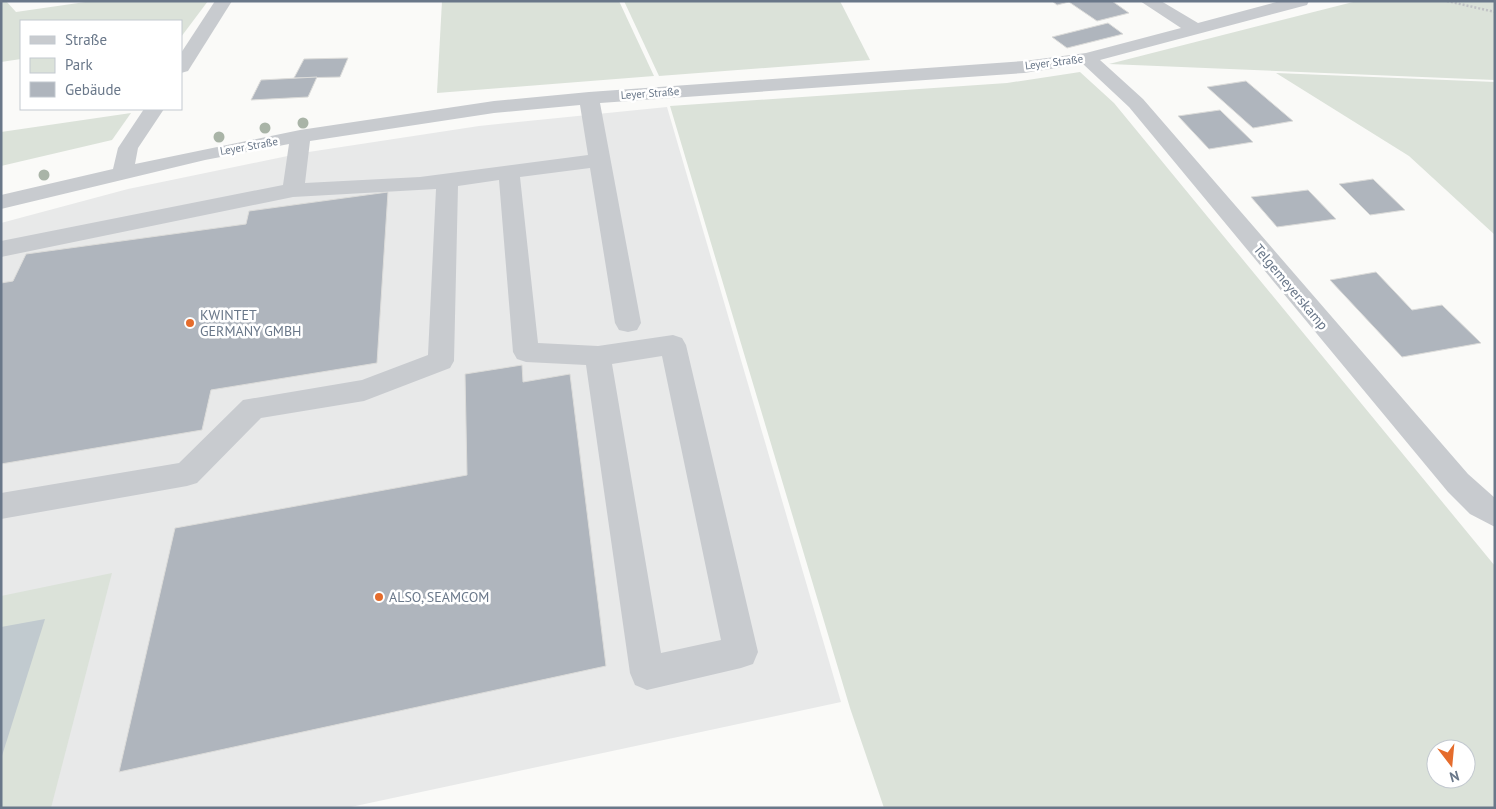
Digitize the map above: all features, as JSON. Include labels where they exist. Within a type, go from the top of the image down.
[{"type":"street","points":[[182,65],[224,1]]},
{"type":"street","points":[[1148,1],[1198,30]]},
{"type":"street","name":"Leyer Straße","points":[[1,202],[123,172],[300,136],[345,120],[589,98],[1024,66],[1087,58],[1198,30],[1301,1]]},
{"type":"street","name":"Telgemeyerskamp","points":[[1087,58],[1136,103],[1458,482],[1481,505],[1495,514]]},
{"type":"street","points":[[589,98],[628,323]]},
{"type":"street","points":[[123,172],[128,148],[153,110]]},
{"type":"street","points":[[293,190],[300,136]]},
{"type":"street","points":[[1,249],[293,190],[400,185],[599,160]]},
{"type":"street","points":[[509,172],[526,352],[598,356],[673,344],[741,652],[647,673],[598,356]]},
{"type":"street","points":[[1,506],[187,474],[253,408],[364,390],[441,361],[447,180]]},
{"type":"path","points":[[1447,1],[1495,12]]},
{"type":"shaded area","points":[[667,107],[841,702],[346,808],[1,808],[1,223],[128,189],[302,153],[479,126]]},
{"type":"shaded area","points":[[45,619],[1,759],[1,627]]},
{"type":"green space","points":[[1,1],[6,1],[16,12],[92,1],[208,1],[182,36],[182,20],[20,20],[20,59],[1,62]]},
{"type":"green space","points":[[442,1],[619,1],[654,76],[437,93]]},
{"type":"green space","points":[[624,1],[840,1],[870,60],[659,76]]},
{"type":"green space","points":[[1357,1],[1495,1],[1495,80],[1109,64]]},
{"type":"green space","points":[[1080,72],[1114,103],[1495,566],[1495,808],[884,808],[850,708],[670,106],[1007,83]]},
{"type":"green space","points":[[1276,73],[1495,82],[1495,235],[1409,156]]},
{"type":"green space","points":[[131,113],[112,140],[1,166],[1,132]]},
{"type":"green space","points":[[112,573],[51,808],[1,808],[1,596]]},
{"type":"building","points":[[1052,1],[1112,1],[1129,13],[1097,21],[1069,2],[1057,5]]},
{"type":"building","points":[[1108,23],[1123,34],[1067,48],[1052,37]]},
{"type":"building","points":[[348,58],[340,77],[294,78],[304,59]]},
{"type":"building","points":[[317,77],[308,97],[251,100],[261,80]]},
{"type":"building","points":[[1246,81],[1293,121],[1253,128],[1207,87]]},
{"type":"building","points":[[1220,110],[1253,142],[1209,149],[1178,116]]},
{"type":"building","points":[[1373,179],[1405,210],[1370,215],[1339,184]]},
{"type":"building","points":[[1308,190],[1336,219],[1277,227],[1251,197]]},
{"type":"building","name":"KWINTET GERMANY GMBH","points":[[388,192],[377,363],[211,390],[202,430],[1,464],[1,283],[13,281],[26,254],[246,224],[249,211]]},
{"type":"building","points":[[1376,272],[1412,310],[1442,305],[1481,343],[1402,357],[1330,280]]},
{"type":"building","name":"ALSO, SEAMCOM","points":[[522,365],[523,382],[570,374],[606,666],[119,772],[175,528],[467,475],[465,374]]},
{"type":"place","name":"KWINTET GERMANY GMBH","points":[[190,323]]},
{"type":"place","name":"ALSO, SEAMCOM","points":[[379,597]]}]
